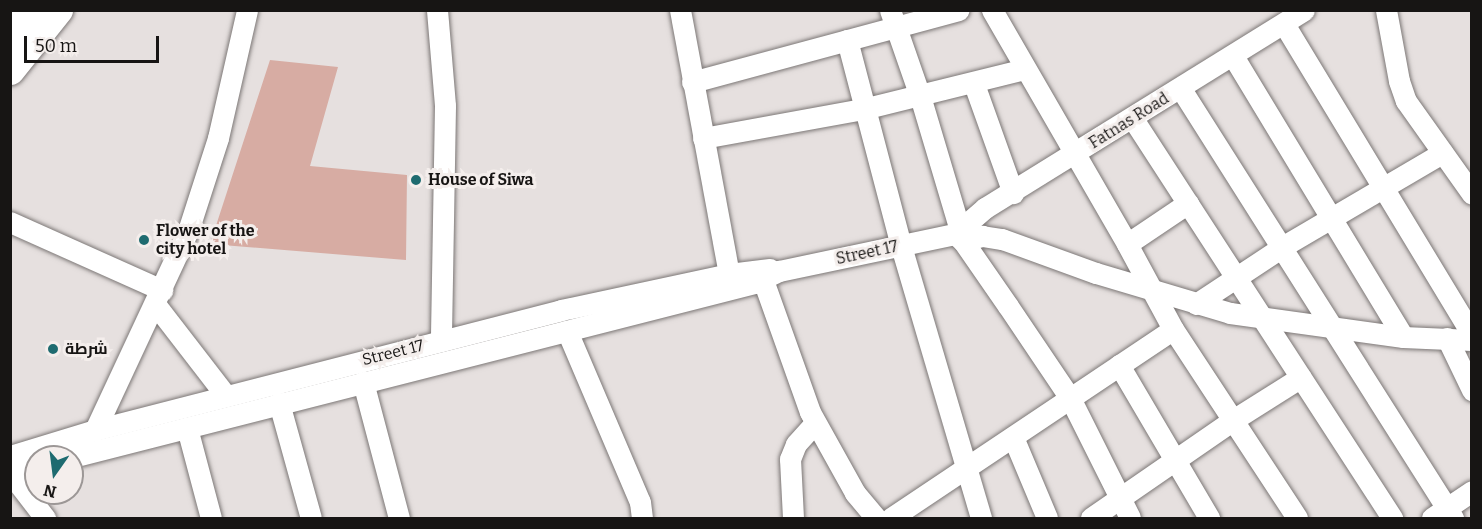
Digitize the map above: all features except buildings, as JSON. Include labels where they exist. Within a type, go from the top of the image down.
[{"type":"street","points":[[10,31],[27,10]]},
{"type":"street","points":[[10,70],[58,10]]},
{"type":"street","points":[[95,430],[188,231],[218,138],[247,10]]},
{"type":"street","points":[[437,10],[445,106],[441,341]]},
{"type":"street","points":[[680,10],[729,274]]},
{"type":"street","points":[[692,82],[847,40],[893,18],[958,10]]},
{"type":"street","points":[[992,10],[1173,329],[1297,519]]},
{"type":"street","name":"Fatnas Road","points":[[959,235],[985,208],[1133,119],[1304,10]]},
{"type":"street","points":[[1386,10],[1399,81],[1406,101],[1472,194]]},
{"type":"street","points":[[893,18],[920,96],[959,235],[1070,398],[1130,519]]},
{"type":"street","points":[[1284,24],[1472,335]]},
{"type":"street","points":[[847,40],[863,109],[901,246],[981,519]]},
{"type":"street","points":[[1233,56],[1403,336]]},
{"type":"street","points":[[703,138],[863,109],[974,84],[1024,69]]},
{"type":"street","points":[[974,84],[1013,193]]},
{"type":"street","points":[[1181,89],[1335,329],[1444,515],[1472,491]]},
{"type":"street","points":[[1133,119],[1392,519]]},
{"type":"street","points":[[1196,304],[1282,247],[1442,153]]},
{"type":"street","points":[[1126,244],[1188,203]]},
{"type":"street","points":[[10,222],[159,297],[226,396]]},
{"type":"street","name":"Street 17","points":[[84,454],[567,331],[771,276],[959,235],[1002,239],[1150,290],[1196,304],[1265,320],[1403,336],[1472,340]]},
{"type":"street","name":"Street 17","points":[[11,468],[95,430],[561,310],[762,268],[771,276]]},
{"type":"street","points":[[771,276],[815,423],[855,493],[876,519]]},
{"type":"street","points":[[891,519],[1173,329]]},
{"type":"street","points":[[567,331],[640,502],[642,519]]},
{"type":"street","points":[[1447,338],[1472,390]]},
{"type":"street","points":[[1119,365],[1209,519]]},
{"type":"street","points":[[1091,519],[1233,420],[1301,377]]},
{"type":"street","points":[[363,382],[399,519]]},
{"type":"street","points":[[279,403],[311,519]]},
{"type":"street","points":[[793,519],[790,459],[796,444],[815,423]]},
{"type":"street","points":[[187,428],[211,519]]},
{"type":"street","points":[[1012,437],[1047,519]]},
{"type":"street","points":[[11,468],[45,519]]},
{"type":"shaded area","points":[[270,60],[338,67],[310,166],[407,175],[406,260],[210,244]]},
{"type":"place","name":"House of Siwa","points":[[416,180]]},
{"type":"place","name":"Flower of the city hotel","points":[[144,240]]},
{"type":"place","name":"شرطة","points":[[53,349]]}]
